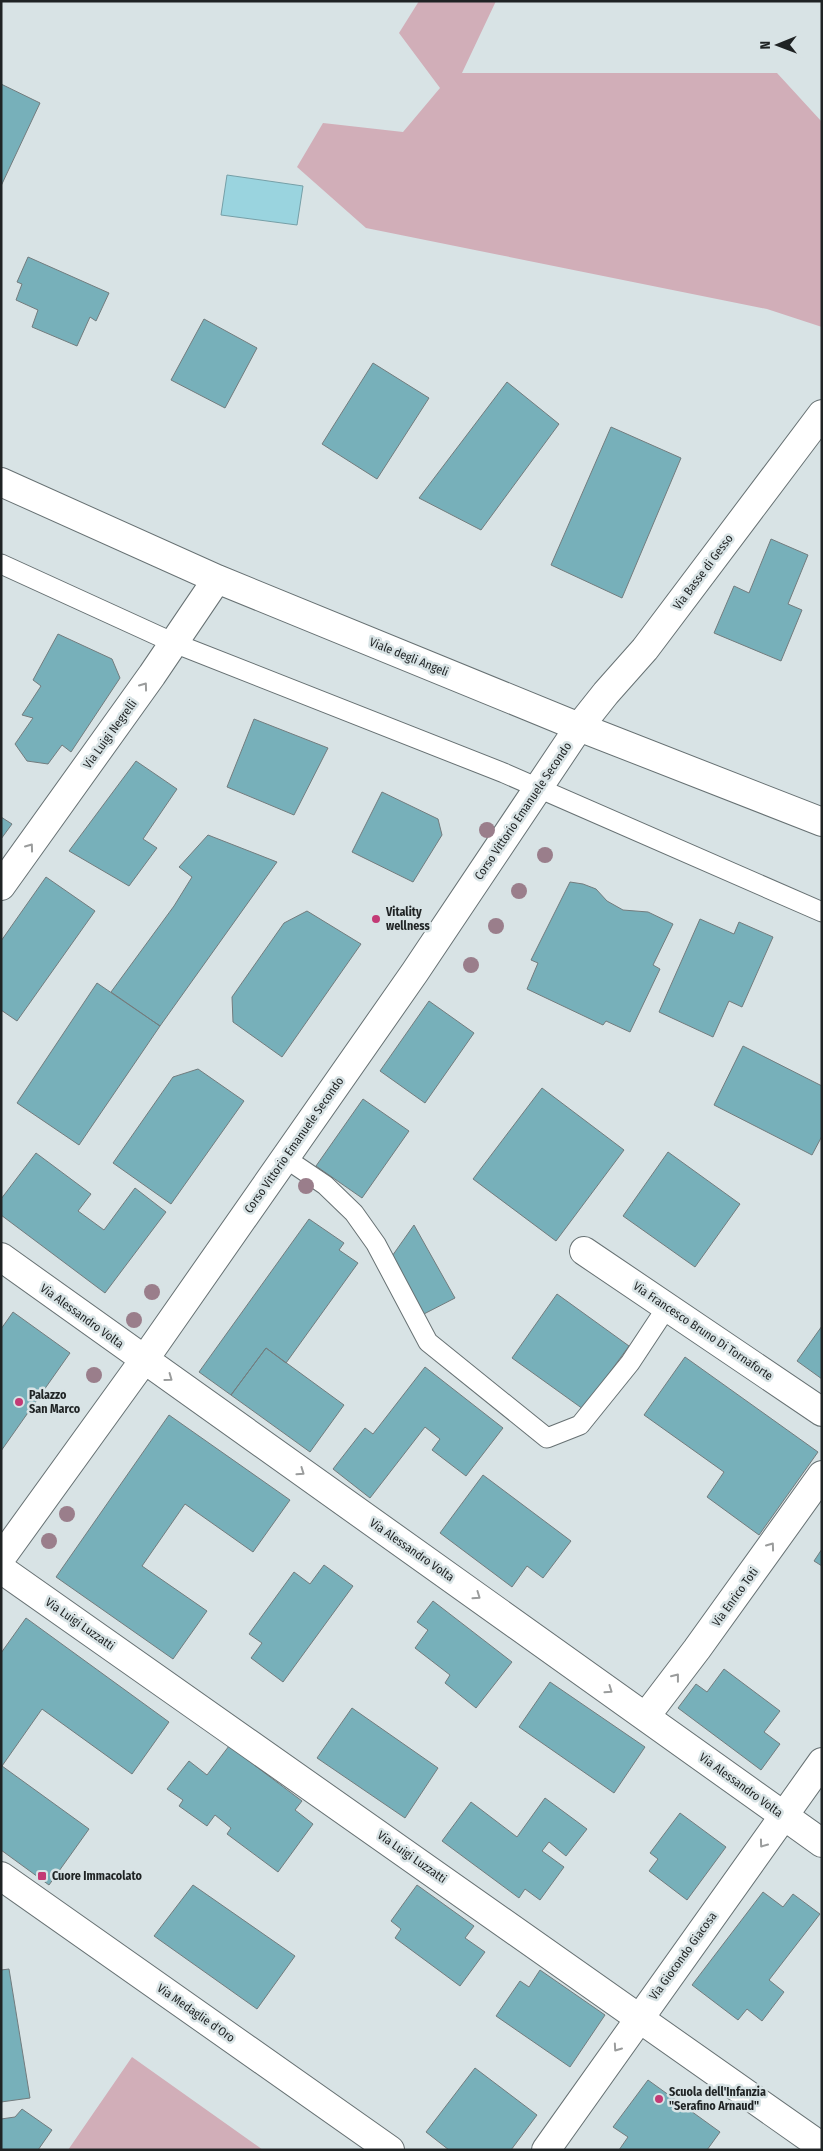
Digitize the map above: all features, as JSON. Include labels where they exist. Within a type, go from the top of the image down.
[{"type":"street","name":"Via Basse di Gesso","points":[[579,727],[645,649],[822,414]]},
{"type":"street","name":"Viale degli Angeli","points":[[1,482],[218,579],[579,727],[822,822]]},
{"type":"street","name":"Via Luigi Negrelli","points":[[1,886],[218,579]]},
{"type":"street","name":"Corso Vittorio Emanuele Secondo","points":[[1,1558],[144,1360],[415,972],[579,727]]},
{"type":"street","name":"Via Francesco Bruno Di Tornaforte","points":[[584,1250],[822,1412]]},
{"type":"street","name":"Via Alessandro Volta","points":[[1,1258],[646,1716],[822,1844]]},
{"type":"street","name":"Via Enrico Toti","points":[[646,1716],[697,1649],[822,1475]]},
{"type":"street","name":"Via Luigi Luzzatti","points":[[1,1569],[822,2147]]},
{"type":"street","name":"Via Giocondo Giacosa","points":[[546,2150],[822,1762]]},
{"type":"street","name":"Via Medaglie d'Oro","points":[[1,1876],[390,2150]]},
{"type":"lane","points":[[1,564],[174,643],[504,773],[822,912]]},
{"type":"lane","points":[[284,1158],[325,1185],[354,1213],[376,1244],[428,1342],[547,1438],[580,1425],[630,1363],[667,1307]]},
{"type":"shaded area","points":[[419,1],[496,1],[462,73],[777,73],[822,122],[822,327],[767,309],[366,228],[297,167],[323,123],[403,132],[440,88],[399,33]]},
{"type":"shaded area","points":[[132,2057],[263,2150],[68,2150]]},
{"type":"water","points":[[227,175],[303,186],[297,225],[221,215]]},
{"type":"building","points":[[1,84],[40,103],[1,186]]},
{"type":"building","points":[[28,257],[109,293],[96,321],[90,317],[77,346],[32,327],[38,310],[16,300],[22,284],[17,282]]},
{"type":"building","points":[[204,319],[257,348],[225,408],[171,380]]},
{"type":"building","points":[[373,363],[429,398],[377,479],[322,444]]},
{"type":"building","points":[[507,382],[559,424],[481,530],[419,498]]},
{"type":"building","points":[[611,427],[681,458],[622,598],[551,565]]},
{"type":"building","points":[[771,539],[808,555],[788,604],[802,610],[781,661],[714,633],[734,586],[749,593]]},
{"type":"building","points":[[58,634],[112,659],[120,678],[71,752],[62,745],[48,764],[27,761],[15,744],[33,718],[22,715],[41,686],[33,680]]},
{"type":"building","points":[[254,719],[328,748],[294,815],[227,787]]},
{"type":"building","points":[[136,761],[177,789],[143,839],[157,848],[129,886],[69,851]]},
{"type":"building","points":[[382,792],[438,819],[442,835],[413,882],[352,852]]},
{"type":"building","points":[[1,817],[12,824],[1,839]]},
{"type":"building","points":[[208,835],[277,862],[160,1026],[111,992],[174,906],[192,877],[179,867]]},
{"type":"building","points":[[46,877],[95,911],[17,1021],[1,1010],[1,941]]},
{"type":"building","points":[[570,882],[596,889],[607,901],[623,910],[648,912],[673,924],[653,965],[660,969],[630,1032],[606,1021],[603,1025],[527,989],[538,963],[531,960]]},
{"type":"building","points":[[307,911],[361,944],[282,1057],[233,1022],[232,997],[284,923]]},
{"type":"building","points":[[700,919],[734,934],[739,922],[773,937],[742,1007],[729,1001],[713,1037],[659,1012]]},
{"type":"building","points":[[97,983],[160,1026],[79,1145],[17,1103]]},
{"type":"building","points":[[429,1001],[474,1033],[425,1103],[380,1071]]},
{"type":"building","points":[[743,1046],[822,1086],[822,1136],[812,1155],[714,1105]]},
{"type":"building","points":[[198,1069],[244,1101],[171,1204],[113,1163],[173,1077]]},
{"type":"building","points":[[542,1088],[624,1150],[556,1241],[473,1179]]},
{"type":"building","points":[[363,1099],[409,1131],[362,1198],[316,1166]]},
{"type":"building","points":[[668,1152],[740,1204],[695,1267],[623,1216]]},
{"type":"building","points":[[36,1153],[91,1194],[78,1211],[104,1230],[135,1188],[166,1212],[105,1293],[1,1215],[1,1199]]},
{"type":"building","points":[[309,1219],[344,1243],[339,1250],[358,1263],[286,1363],[266,1348],[231,1395],[199,1372]]},
{"type":"building","points":[[414,1225],[455,1298],[420,1316],[390,1259]]},
{"type":"building","points":[[557,1294],[629,1346],[583,1409],[512,1358]]},
{"type":"building","name":"Palazzo San Marco","points":[[13,1312],[70,1353],[1,1451],[1,1329]]},
{"type":"building","points":[[822,1326],[822,1379],[797,1361]]},
{"type":"building","points":[[266,1348],[344,1405],[310,1452],[231,1395]]},
{"type":"building","points":[[685,1357],[818,1452],[759,1535],[707,1497],[724,1472],[644,1415]]},
{"type":"building","points":[[425,1367],[503,1428],[466,1476],[432,1450],[440,1439],[425,1427],[370,1498],[333,1469],[365,1428],[373,1434]]},
{"type":"building","points":[[169,1415],[290,1500],[253,1552],[185,1504],[142,1566],[207,1611],[173,1659],[56,1577]]},
{"type":"building","points":[[483,1475],[571,1541],[543,1578],[527,1566],[512,1587],[440,1533]]},
{"type":"building","points":[[822,1549],[822,1566],[814,1561]]},
{"type":"building","points":[[324,1565],[353,1586],[283,1682],[251,1658],[262,1643],[249,1634],[294,1572],[310,1584]]},
{"type":"building","points":[[433,1601],[512,1662],[476,1708],[445,1683],[450,1675],[415,1648],[428,1630],[417,1622]]},
{"type":"building","points":[[26,1618],[169,1722],[132,1774],[42,1709],[2,1766],[89,1829],[49,1885],[1,1850],[1,1653]]},
{"type":"building","points":[[724,1669],[780,1711],[764,1732],[780,1744],[761,1770],[678,1708],[696,1684],[707,1692]]},
{"type":"building","points":[[550,1682],[645,1747],[614,1793],[519,1727]]},
{"type":"building","points":[[352,1708],[438,1768],[405,1818],[317,1758]]},
{"type":"building","points":[[229,1746],[302,1801],[295,1810],[313,1824],[278,1872],[227,1834],[231,1828],[215,1815],[207,1826],[179,1806],[183,1800],[167,1789],[189,1761],[207,1775]]},
{"type":"building","points":[[545,1798],[587,1829],[566,1856],[549,1842],[542,1851],[564,1867],[540,1900],[525,1889],[519,1898],[442,1841],[471,1802],[517,1837]]},
{"type":"building","points":[[680,1813],[726,1847],[687,1900],[649,1871],[658,1859],[650,1853]]},
{"type":"building","points":[[193,1885],[295,1956],[257,2009],[154,1936]]},
{"type":"building","points":[[417,1885],[474,1926],[465,1938],[485,1952],[460,1986],[395,1938],[401,1929],[391,1921]]},
{"type":"building","points":[[763,1892],[783,1907],[793,1894],[820,1914],[769,1980],[784,1992],[762,2021],[747,2009],[738,2020],[692,1985]]},
{"type":"building","points":[[9,1969],[30,2098],[1,2102],[1,1970]]},
{"type":"building","points":[[540,1970],[605,2015],[570,2067],[496,2016],[520,1981],[529,1987]]},
{"type":"building","points":[[475,2068],[537,2115],[511,2150],[449,2150],[426,2132]]},
{"type":"building","points":[[648,2080],[720,2132],[707,2150],[619,2150],[628,2137],[613,2127]]},
{"type":"building","points":[[22,2109],[52,2130],[38,2150],[1,2150],[1,2119],[15,2117]]},
{"type":"place","name":"Vitality wellness","points":[[376,919]]},
{"type":"place","name":"Palazzo San Marco","points":[[19,1402]]},
{"type":"place","name":"Cuore Immacolato","points":[[42,1876]]},
{"type":"place","name":"Scuola dell'Infanzia \"Serafino Arnaud\"","points":[[659,2099]]}]
